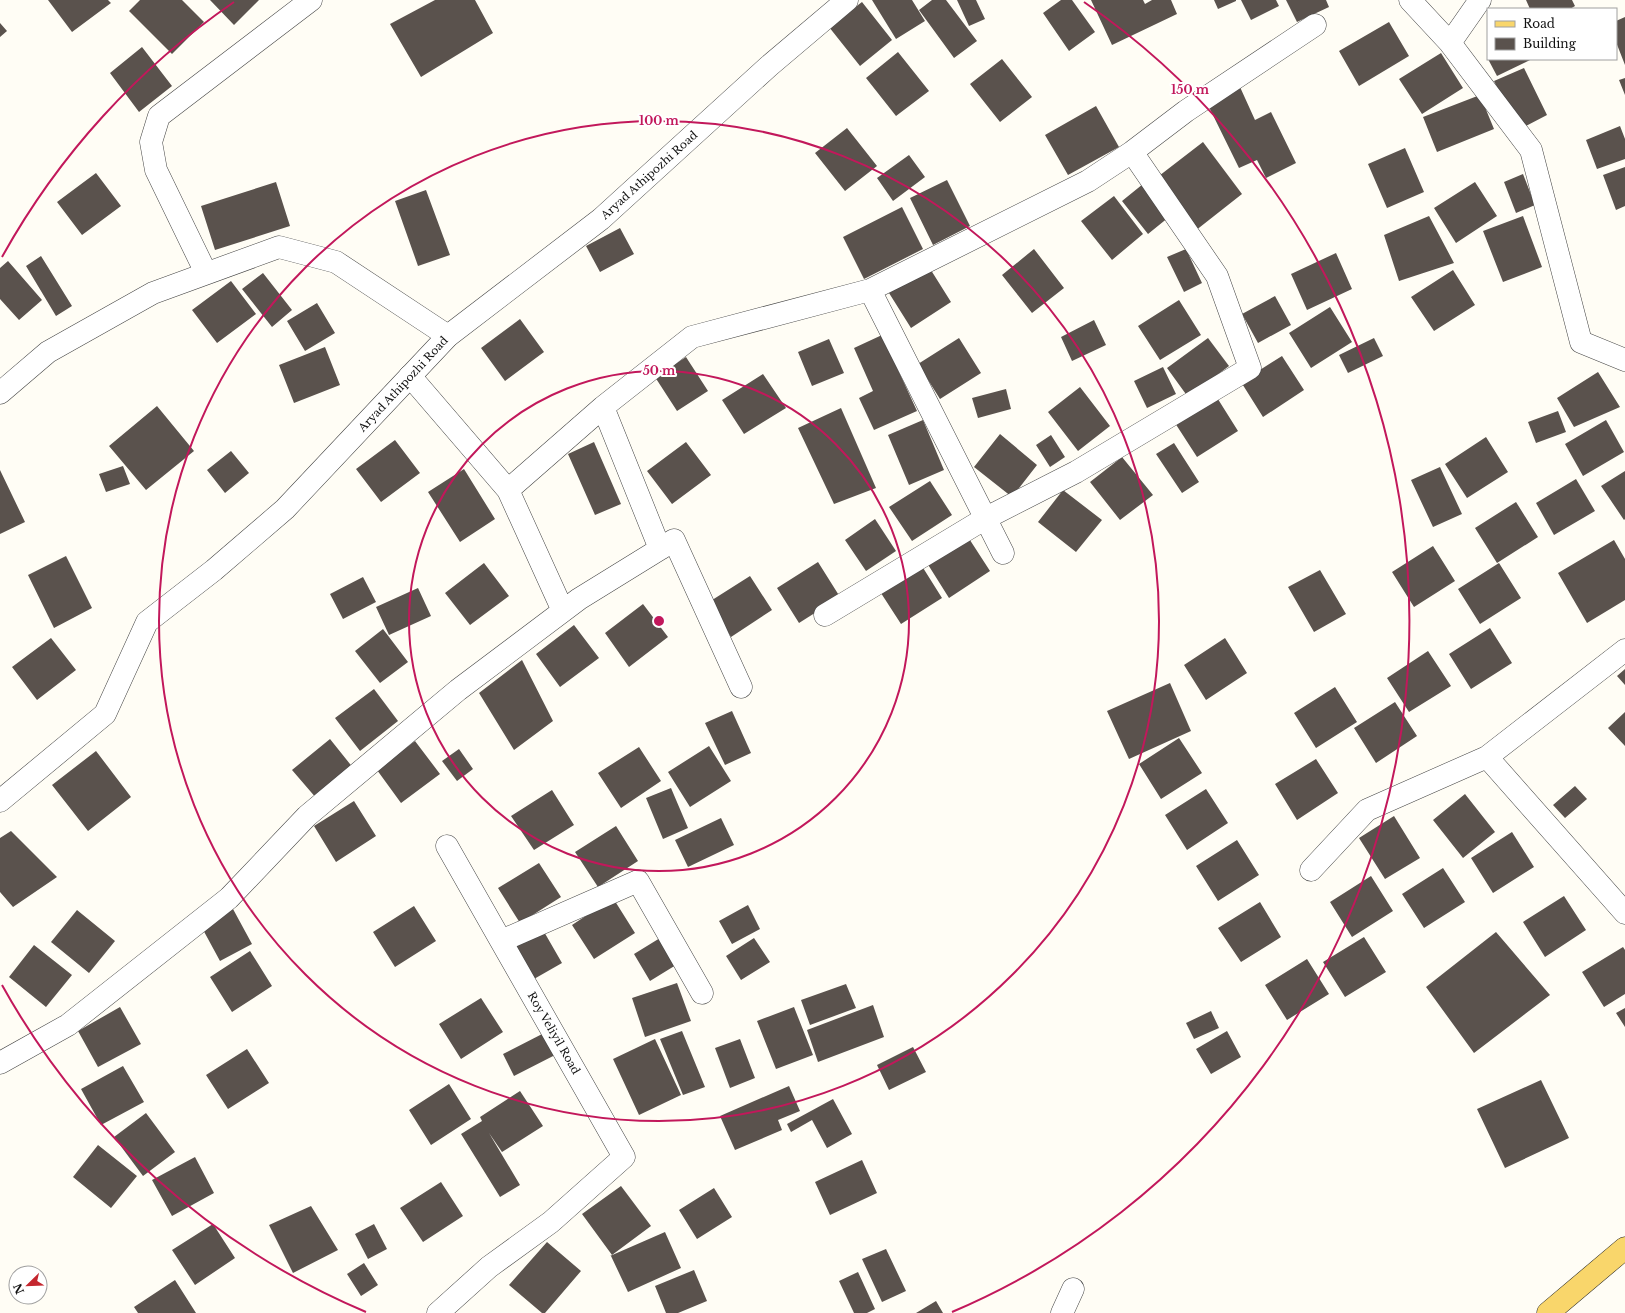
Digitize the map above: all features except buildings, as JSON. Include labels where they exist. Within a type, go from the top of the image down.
[{"type":"main road","points":[[1548,1313],[1625,1248]]},
{"type":"street","points":[[206,273],[156,170],[150,142],[159,116],[311,0]]},
{"type":"street","name":"Aryad Athipozhi Road","points":[[0,801],[106,714],[147,622],[214,570],[285,509],[448,336],[601,219],[769,66],[847,0]]},
{"type":"street","points":[[1410,0],[1450,43],[1531,150],[1581,342],[1625,360]]},
{"type":"street","points":[[1450,43],[1480,0]]},
{"type":"street","points":[[508,490],[603,407],[692,337],[870,290],[1088,181],[1132,152],[1186,111],[1315,25]]},
{"type":"street","points":[[825,615],[986,518],[1076,472],[1250,368],[1217,276],[1132,152]]},
{"type":"street","points":[[0,393],[48,352],[152,293],[279,247],[336,262],[448,336]]},
{"type":"street","points":[[870,290],[1003,553]]},
{"type":"street","points":[[410,376],[508,490],[563,611]]},
{"type":"street","points":[[603,407],[660,549]]},
{"type":"street","points":[[0,1063],[68,1025],[229,898],[307,816],[458,690],[579,599],[674,540],[741,687]]},
{"type":"street","points":[[1311,870],[1367,810],[1487,757],[1625,650]]},
{"type":"street","points":[[1487,757],[1625,913]]},
{"type":"street","points":[[447,846],[501,941],[638,881],[702,993]]},
{"type":"street","name":"Roy Veliyil Road","points":[[438,1313],[489,1267],[551,1222],[624,1157],[501,941]]},
{"type":"street","points":[[1062,1313],[1073,1289]]}]
